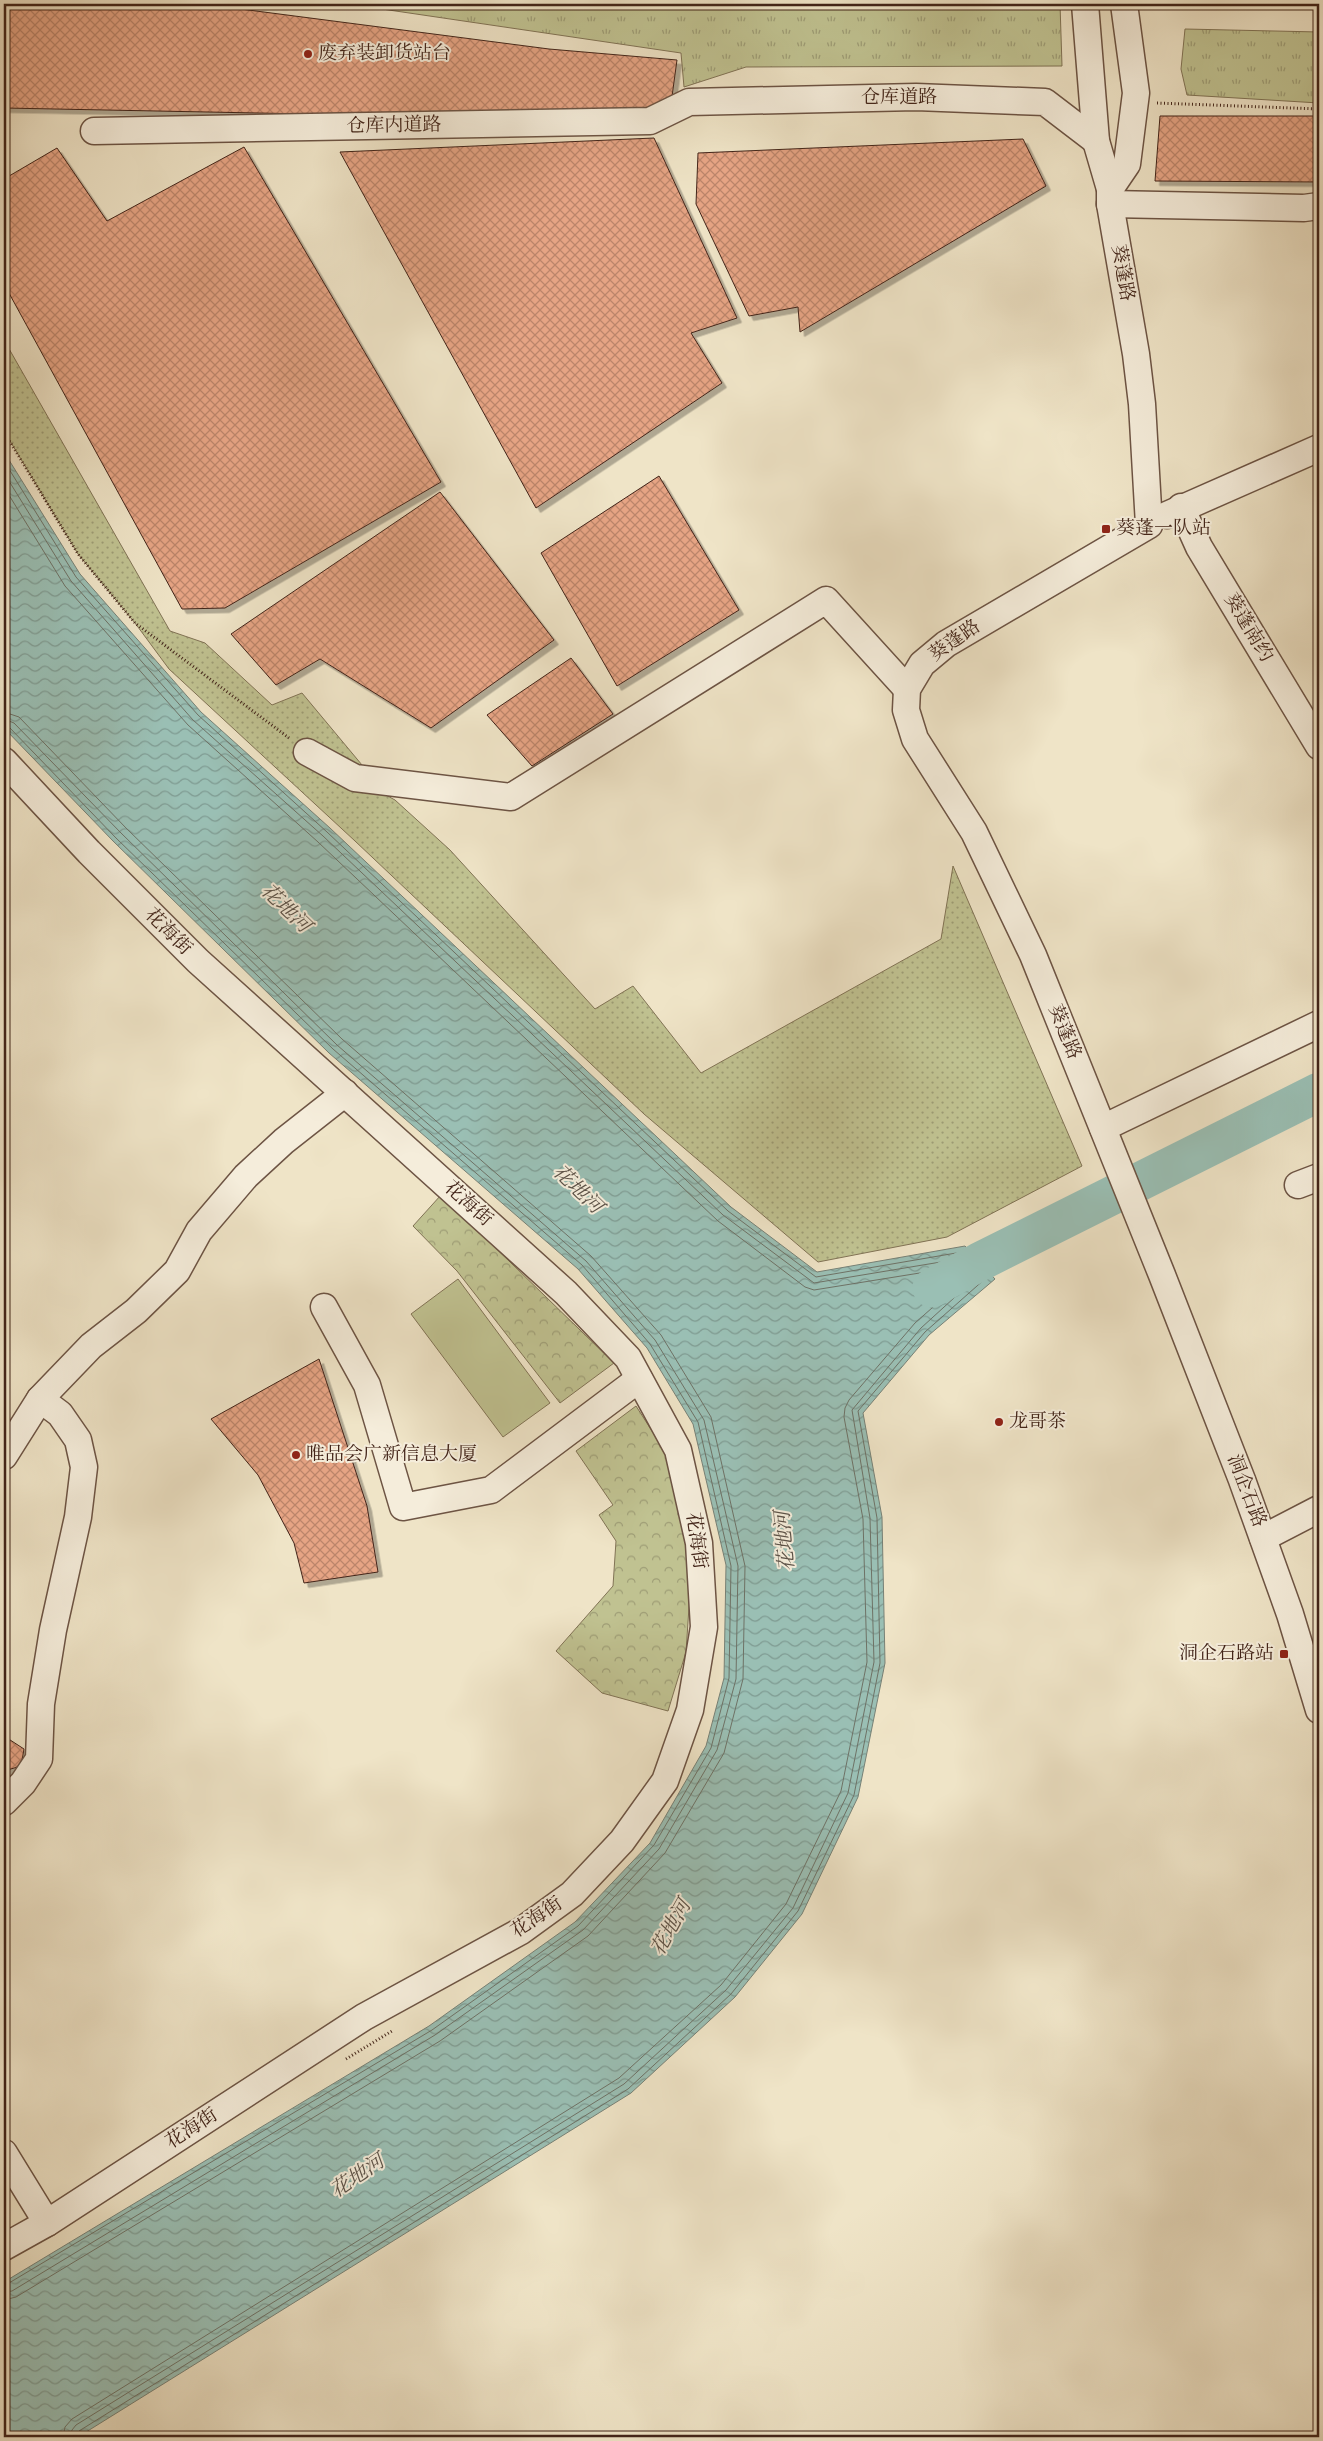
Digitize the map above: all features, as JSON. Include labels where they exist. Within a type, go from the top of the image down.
[{"type":"street","name":"葵蓬路","points":[[1085,4],[1096,141],[1110,197],[1136,354],[1142,404],[1149,525],[946,644],[922,664],[907,689],[906,710],[915,739],[974,832],[1033,956],[1162,1275]]},
{"type":"street","points":[[1124,4],[1136,93],[1127,164],[1110,197],[1304,208],[1319,206]]},
{"type":"street","name":"仓库道路","points":[[689,102],[916,97],[1045,102],[1096,141]]},
{"type":"street","name":"仓库内道路","points":[[94,130],[650,122],[689,102]]},
{"type":"street","points":[[1149,525],[1181,507],[1319,448]]},
{"type":"street","name":"葵蓬南约","points":[[1181,507],[1199,547],[1319,746]]},
{"type":"street","points":[[307,752],[355,778],[511,797],[826,600],[907,689]]},
{"type":"street","name":"花海街","points":[[4,761],[89,852],[198,961],[566,1292],[628,1358],[678,1450],[699,1543],[704,1627],[690,1710],[665,1781],[622,1841],[572,1894],[521,1931],[364,2017],[47,2224],[4,2247]]},
{"type":"street","points":[[1105,1133],[1319,1024]]},
{"type":"street","points":[[4,1456],[40,1399],[91,1346],[136,1311],[177,1271],[199,1231],[246,1176],[284,1141],[345,1093]]},
{"type":"street","name":"洞企石路","points":[[1162,1275],[1264,1538],[1290,1614],[1319,1710]]},
{"type":"street","points":[[324,1307],[367,1385],[403,1507],[491,1490],[639,1379]]},
{"type":"street","points":[[4,1802],[23,1783],[40,1759],[41,1704],[53,1630],[78,1517],[84,1467],[78,1440],[60,1414],[40,1399]]},
{"type":"street","points":[[1264,1538],[1319,1509]]},
{"type":"street","points":[[4,2153],[47,2224]]},
{"type":"path","points":[[1155,113],[1156,103],[1319,109]]},
{"type":"path","points":[[4,432],[78,554],[136,623],[307,752]]},
{"type":"path","points":[[340,2063],[398,2026]]},
{"type":"green space","points":[[348,4],[1060,4],[1062,66],[746,67],[684,87],[681,53]]},
{"type":"green space","points":[[1185,29],[1319,32],[1319,103],[1187,95],[1181,69]]},
{"type":"green space","points":[[4,340],[170,631],[205,643],[272,705],[302,693],[362,765],[309,753],[395,800],[450,850],[595,1009],[633,986],[701,1073],[941,939],[953,866],[1082,1166],[947,1237],[818,1262],[644,1114],[355,841],[169,669],[135,623],[78,554],[4,431]]},
{"type":"green space","points":[[441,1195],[614,1363],[560,1403],[457,1271],[413,1226]]},
{"type":"green space","points":[[458,1279],[550,1403],[503,1437],[411,1314]]},
{"type":"green space","points":[[636,1406],[668,1456],[685,1538],[690,1592],[686,1652],[668,1711],[602,1693],[556,1651],[613,1586],[616,1541],[599,1515],[613,1505],[576,1451]]},
{"type":"water","name":"花地河","points":[[4,452],[80,574],[201,712],[330,828],[731,1207],[817,1272],[965,1246],[995,1279],[929,1335],[863,1413],[882,1517],[885,1663],[858,1797],[802,1914],[735,1997],[631,2093],[78,2437],[4,2437],[4,2282],[429,2026],[575,1922],[650,1843],[706,1746],[724,1678],[726,1565],[693,1424],[647,1348],[578,1269],[329,1053],[113,841],[4,728]]},
{"type":"building","name":"废弃装卸货站台","points":[[4,4],[202,4],[549,49],[677,60],[670,111],[308,114],[4,108]]},
{"type":"building","points":[[1160,116],[1319,116],[1319,182],[1155,181]]},
{"type":"building","points":[[654,138],[737,318],[691,333],[722,383],[536,508],[340,152]]},
{"type":"building","points":[[1023,139],[1046,186],[800,332],[798,307],[749,316],[696,204],[698,153]]},
{"type":"building","points":[[244,147],[441,482],[225,608],[182,609],[4,284],[4,179],[57,148],[107,221]]},
{"type":"building","points":[[659,476],[739,610],[617,686],[541,553]]},
{"type":"building","points":[[440,492],[554,640],[431,728],[320,659],[276,685],[231,634]]},
{"type":"building","points":[[571,658],[613,714],[532,766],[487,715]]},
{"type":"building","name":"唯品会广新信息大厦","points":[[319,1359],[367,1506],[378,1572],[304,1583],[294,1543],[258,1475],[211,1419]]},
{"type":"building","points":[[4,1736],[24,1749],[21,1766],[4,1771]]},
{"type":"waterway","points":[[932,1288],[979,1262],[1319,1092]]},
{"type":"place","name":"废弃装卸货站台","points":[[308,54]]},
{"type":"place","name":"葵蓬一队站","points":[[1106,529]]},
{"type":"place","name":"龙哥茶","points":[[999,1422]]},
{"type":"place","name":"唯品会广新信息大厦","points":[[296,1455]]},
{"type":"place","name":"洞企石路站","points":[[1284,1654]]}]
